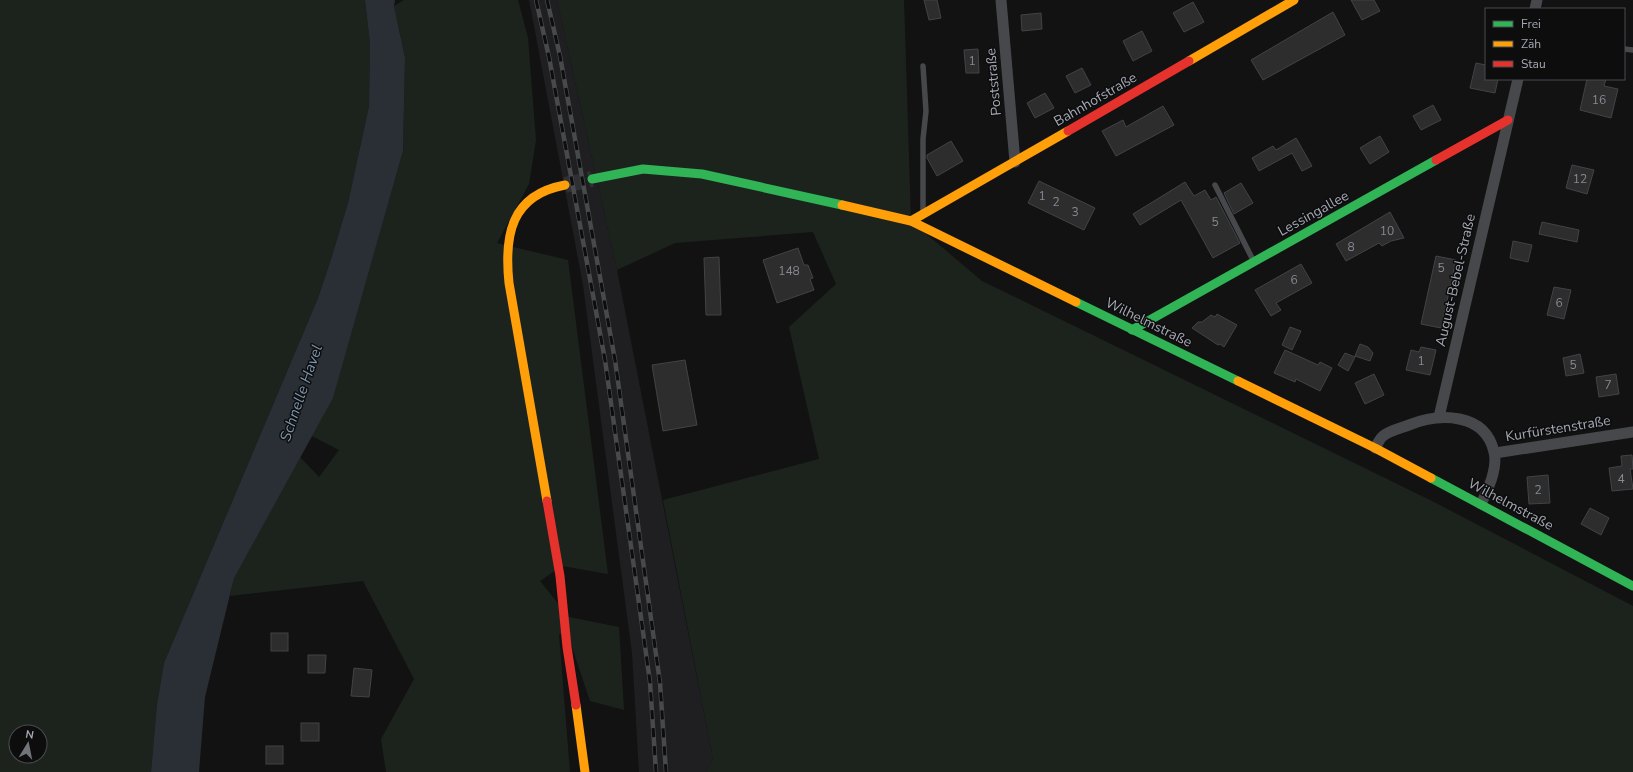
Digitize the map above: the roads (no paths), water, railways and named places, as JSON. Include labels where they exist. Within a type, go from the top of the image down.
[{"type":"street","name":"Poststraße","points":[[1001,0],[1015,162]]},
{"type":"street","name":"Bahnhofstraße","points":[[911,221],[1294,0]]},
{"type":"street","name":"August-Bebel-Straße","points":[[1439,417],[1518,80]]},
{"type":"street","name":"Lessingallee","points":[[1132,330],[1508,120]]},
{"type":"street","name":"Wilhelmstraße","points":[[592,179],[643,169],[702,174],[911,221],[1375,448],[1633,586]]},
{"type":"street","points":[[565,184],[547,189],[526,203],[515,217],[508,236],[506,259],[560,576],[567,647],[585,772]]},
{"type":"street","points":[[1375,448],[1383,436],[1420,421],[1439,417],[1463,419],[1485,431],[1495,453]]},
{"type":"street","name":"Kurfürstenstraße","points":[[1481,504],[1488,491],[1495,453],[1633,432]]},
{"type":"lane","points":[[923,66],[926,111],[923,139],[923,213]]},
{"type":"lane","points":[[1215,185],[1254,262]]},
{"type":"water","name":"Schnelle Havel","points":[[365,0],[395,0],[394,6],[405,58],[403,151],[333,398],[234,578],[205,697],[199,772],[151,772],[157,704],[164,663],[318,298],[348,203],[369,106],[370,44]]},
{"type":"tunnel","points":[[565,185],[592,179]]},
{"type":"railway","points":[[536,0],[549,57],[605,360],[650,682],[656,772]]},
{"type":"railway","points":[[547,0],[560,56],[615,360],[660,683],[666,772]]}]
